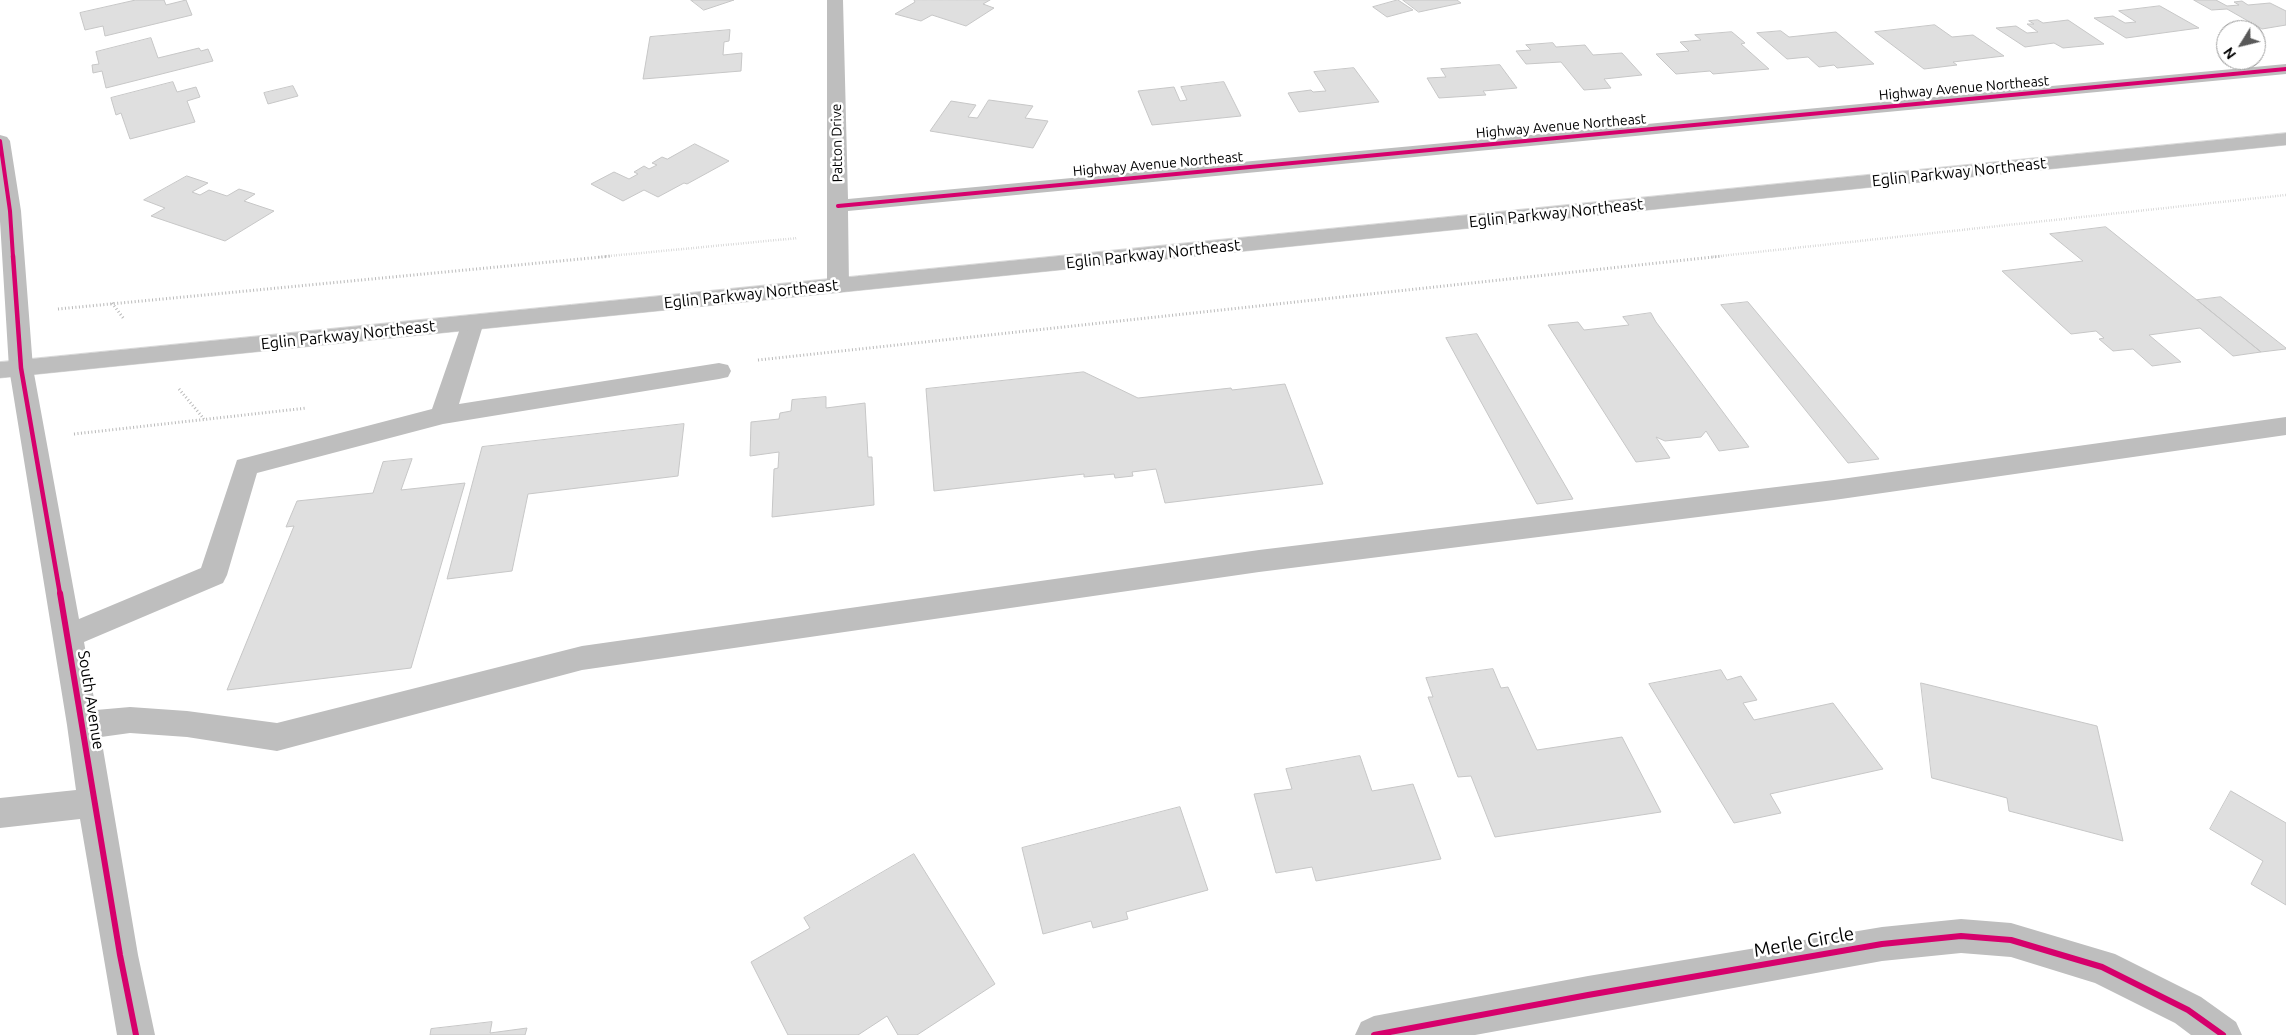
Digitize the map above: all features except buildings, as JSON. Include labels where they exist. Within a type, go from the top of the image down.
[{"type":"main road","name":"Patton Drive","points":[[835,0],[838,286]]},
{"type":"main road","name":"Highway Avenue Northeast","points":[[838,206],[2286,69]]},
{"type":"main road","name":"Eglin Parkway Northeast","points":[[10,369],[2286,139]]},
{"type":"main road","name":"South Avenue","points":[[0,144],[10,211],[17,312],[10,369],[33,438],[83,725],[94,802],[136,1035]]},
{"type":"main road","points":[[443,416],[472,322]]},
{"type":"main road","points":[[68,636],[213,575],[246,467],[443,416],[719,371]]},
{"type":"main road","points":[[83,725],[130,720],[188,724],[276,737],[582,658],[1259,561],[1834,490],[2286,426]]},
{"type":"main road","points":[[0,813],[94,802]]},
{"type":"main road","name":"Merle Circle","points":[[1374,1035],[1588,994],[1863,948],[1961,936],[2011,940],[2102,966],[2188,1010],[2223,1035]]},
{"type":"path","points":[[749,360],[2286,196]]},
{"type":"path","points":[[17,312],[838,234]]},
{"type":"path","points":[[33,438],[313,408]]},
{"type":"cycle path","points":[[838,206],[2286,69]]},
{"type":"cycle path","points":[[0,141],[10,211],[21,368],[83,725],[94,803],[120,955],[136,1035]]},
{"type":"cycle path","points":[[1374,1035],[1588,995],[1882,944],[1961,936],[2011,940],[2102,967],[2188,1010],[2223,1035]]}]
